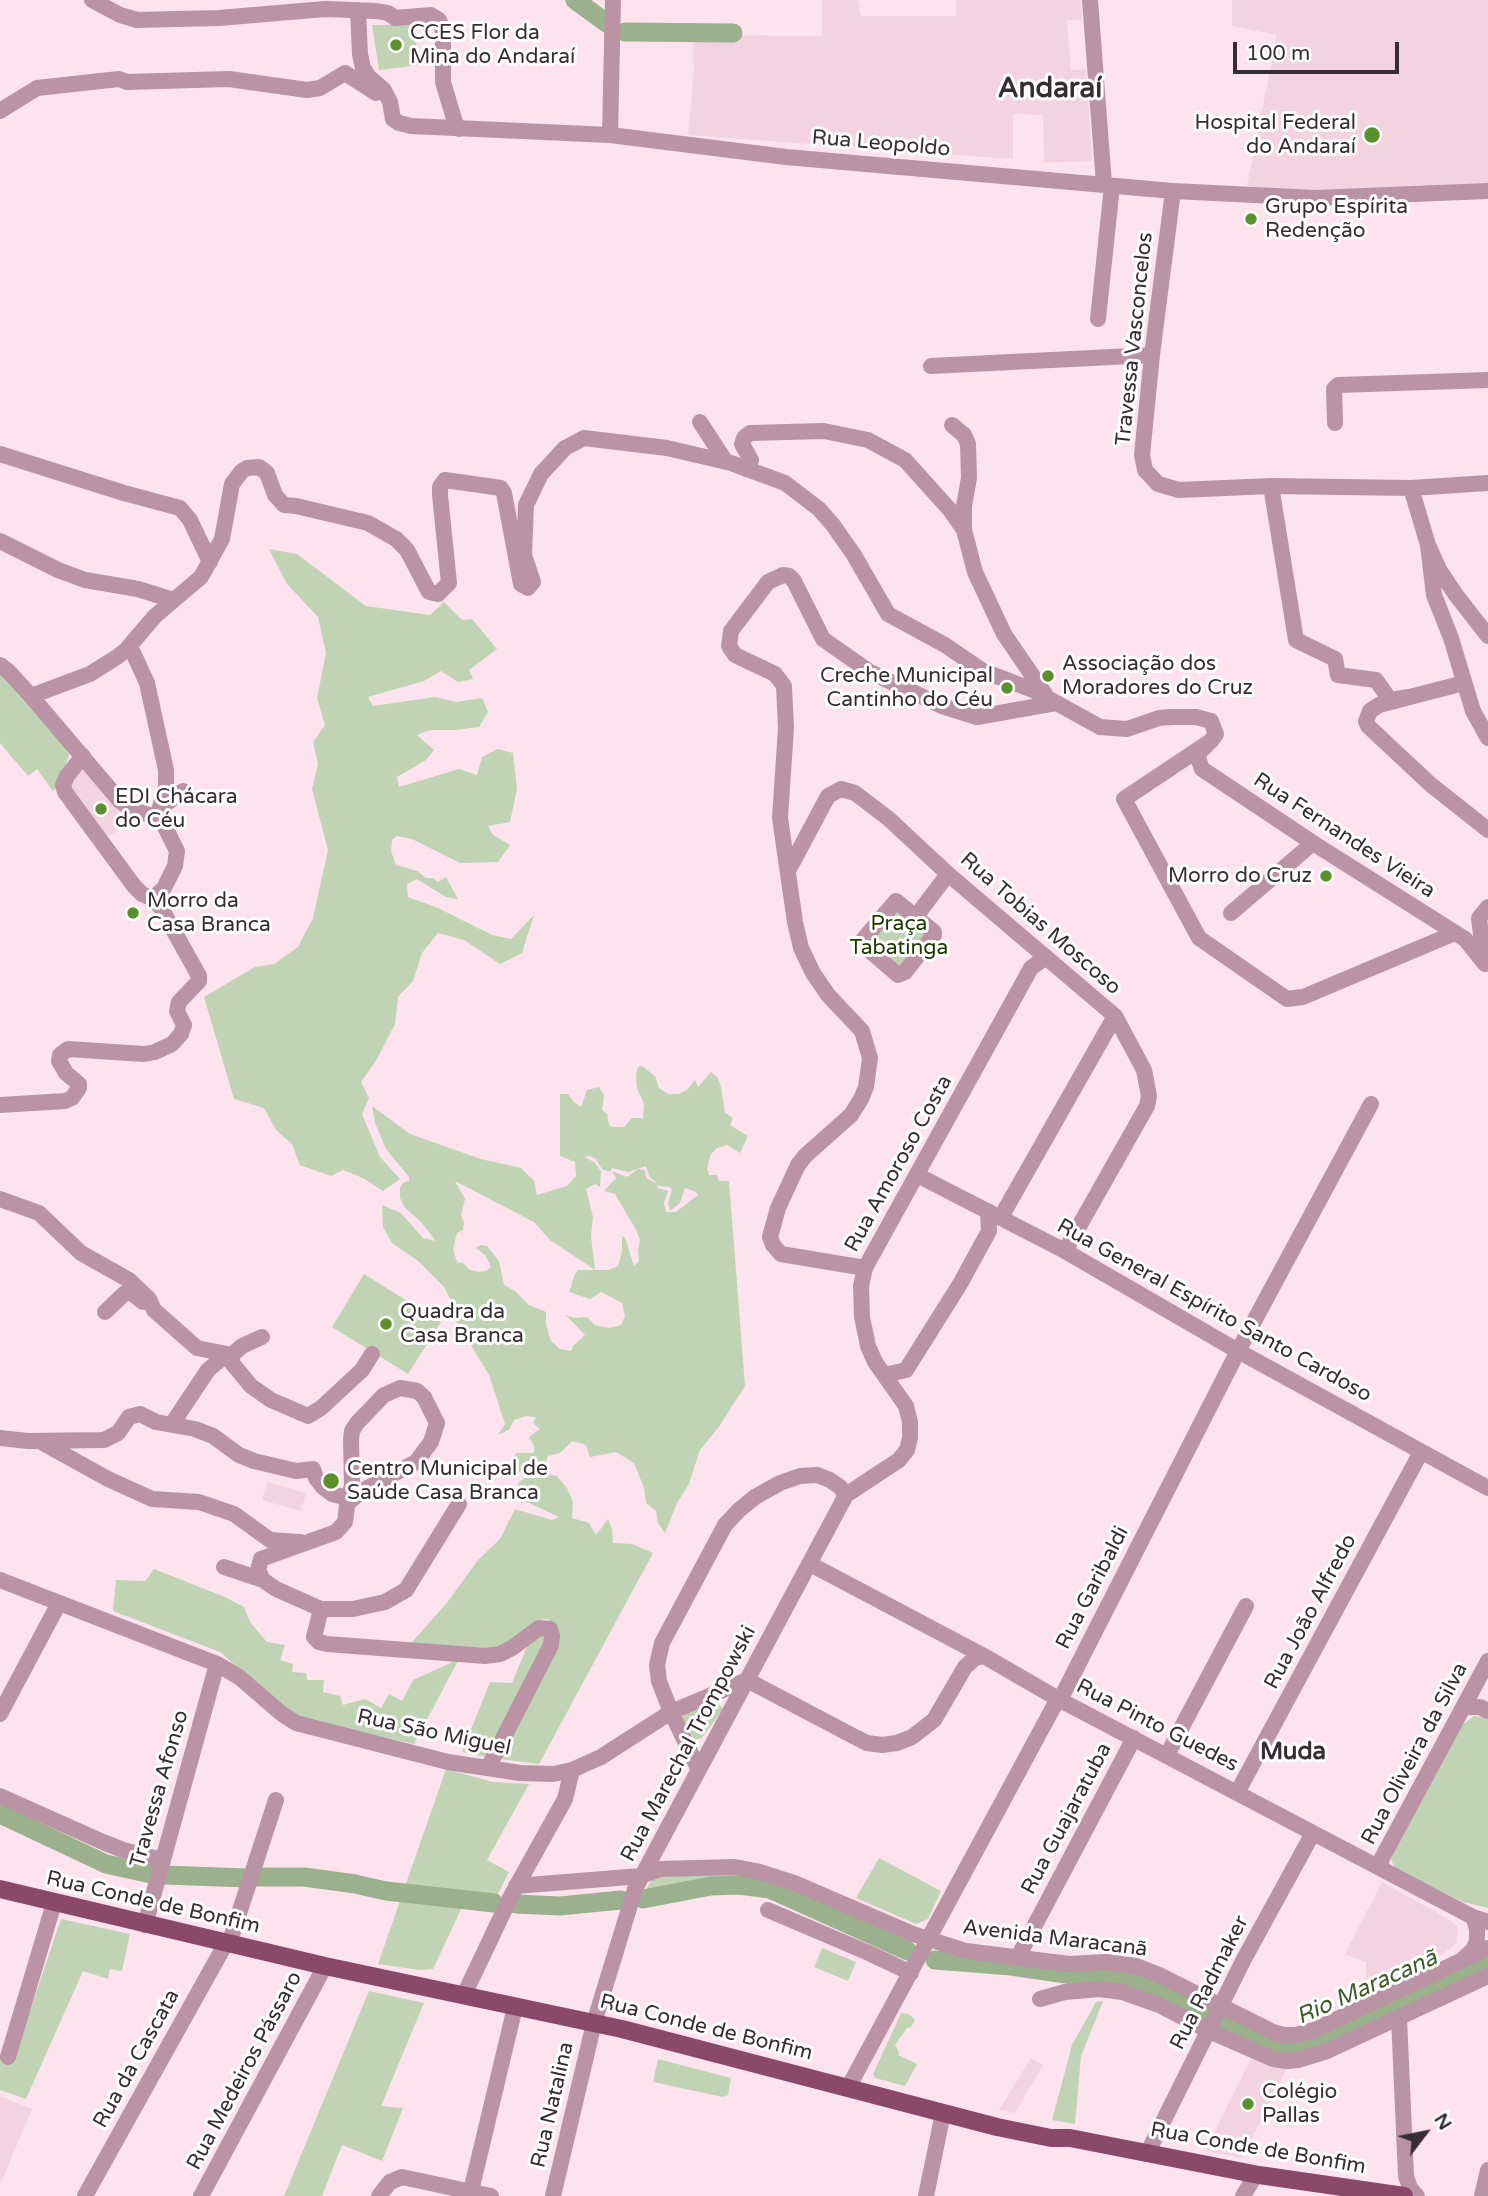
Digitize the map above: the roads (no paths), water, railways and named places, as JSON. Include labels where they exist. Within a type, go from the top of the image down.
[{"type":"main road","name":"Rua Conde de Bonfim","points":[[0,1889],[325,1966],[594,2023],[943,2113],[1051,2138],[1070,2138],[1256,2174],[1404,2196]]},
{"type":"street","points":[[92,0],[120,15],[137,20],[219,19],[325,9],[388,13],[395,18],[420,8],[439,20],[443,31],[443,82],[459,129]]},
{"type":"street","points":[[610,135],[614,0]]},
{"type":"street","points":[[1090,0],[1108,185],[1098,319]]},
{"type":"street","name":"Rua Leopoldo","points":[[358,10],[363,68],[384,90],[390,102],[393,119],[399,123],[459,129],[610,135],[786,157],[1173,191],[1315,198],[1488,191]]},
{"type":"street","points":[[0,111],[43,86],[119,79],[127,82],[229,79],[307,90],[320,88],[345,73],[390,102]]},
{"type":"street","name":"Travessa Vasconcelos","points":[[1173,191],[1142,455],[1145,470],[1158,484],[1179,490],[1272,486],[1411,488],[1488,483]]},
{"type":"street","points":[[931,366],[1152,355]]},
{"type":"street","points":[[1335,423],[1334,389],[1338,385],[1488,380]]},
{"type":"street","points":[[700,422],[726,462]]},
{"type":"street","points":[[952,425],[964,435],[968,444],[969,478],[964,506],[964,530],[975,572],[1004,635],[1051,700]]},
{"type":"street","points":[[746,469],[751,460],[742,444],[750,433],[824,431],[868,440],[905,460],[950,510],[964,530]]},
{"type":"street","points":[[31,696],[90,674],[130,646],[155,616],[201,577],[222,539],[232,484],[242,471],[259,467],[267,473],[281,503],[368,523],[397,539],[407,550],[429,592],[438,594],[449,583],[440,488],[442,482],[450,479],[497,487],[504,493],[521,584],[528,588],[533,582],[524,555],[526,505],[541,474],[570,444],[584,439],[667,448],[726,462],[785,483],[819,509],[844,539],[888,614],[933,638],[983,671],[1051,700],[1100,727],[1127,729],[1159,719],[1196,717],[1211,721],[1214,738],[1124,799],[1199,938],[1287,999],[1303,997],[1455,933]]},
{"type":"street","points":[[0,454],[180,508],[190,520],[210,562]]},
{"type":"street","points":[[1272,486],[1296,640],[1335,659],[1338,675],[1376,680],[1390,700],[1409,697]]},
{"type":"street","points":[[1411,488],[1427,545],[1434,595],[1474,711],[1488,738]]},
{"type":"street","points":[[0,541],[58,570],[85,580],[138,589],[173,600]]},
{"type":"street","points":[[1427,545],[1456,595],[1488,636]]},
{"type":"street","points":[[865,1268],[781,1254],[770,1237],[778,1208],[798,1165],[851,1115],[861,1099],[868,1080],[870,1058],[862,1031],[828,995],[813,973],[802,948],[779,818],[786,728],[784,686],[775,674],[735,655],[729,640],[731,631],[768,582],[775,577],[789,576],[823,639],[870,673],[942,706],[976,717],[1051,700]]},
{"type":"street","points":[[130,646],[147,683],[166,770],[166,786],[158,813],[177,852],[170,880],[153,899]]},
{"type":"street","points":[[0,665],[31,696],[120,801],[128,808],[158,813]]},
{"type":"street","points":[[1464,683],[1374,707],[1366,721],[1368,726],[1430,784],[1488,830]]},
{"type":"street","name":"Rua Fernandes Vieira","points":[[1214,738],[1200,751],[1198,758],[1202,769],[1455,933],[1486,959]]},
{"type":"street","points":[[0,1105],[65,1101],[72,1098],[79,1084],[60,1065],[60,1055],[68,1049],[144,1054],[172,1044],[181,1034],[184,1024],[177,1011],[179,1002],[199,981],[200,976],[161,908],[134,886],[65,792],[63,785],[67,776],[83,756]]},
{"type":"street","name":"Rua Tobias Moscoso","points":[[788,871],[828,796],[841,789],[855,793],[889,819],[948,874],[1115,1016],[1144,1070],[1149,1096],[1147,1106],[1065,1251]]},
{"type":"street","points":[[158,813],[183,791]]},
{"type":"street","points":[[1231,913],[1313,843]]},
{"type":"street","points":[[917,915],[948,874]]},
{"type":"street","points":[[896,901],[917,915],[933,929],[934,935],[905,972],[898,975],[864,947],[863,940],[896,901]]},
{"type":"street","points":[[1486,959],[1479,918],[1488,907]]},
{"type":"street","name":"Rua Amoroso Costa","points":[[846,1495],[899,1461],[907,1450],[910,1438],[905,1406],[868,1346],[862,1317],[861,1286],[865,1268],[1031,968],[1046,957]]},
{"type":"street","points":[[885,1375],[906,1370],[947,1306],[989,1231],[995,1214],[1115,1016]]},
{"type":"street","name":"Rua Garibaldi","points":[[848,2088],[1054,1706],[1060,1700],[1238,1351],[1371,1104]]},
{"type":"street","name":"Rua General Espírito Santo Cardoso","points":[[918,1175],[1065,1251],[1238,1351],[1488,1488]]},
{"type":"street","points":[[0,1199],[40,1213],[81,1253],[129,1280],[149,1299],[154,1310]]},
{"type":"street","points":[[105,1312],[119,1297],[130,1292],[197,1348],[230,1354]]},
{"type":"street","points":[[172,1424],[208,1370],[242,1346],[262,1337]]},
{"type":"street","points":[[230,1354],[232,1363],[251,1386],[271,1400],[308,1416],[321,1408],[362,1370],[372,1354]]},
{"type":"street","points":[[263,1580],[258,1570],[261,1559],[336,1532],[345,1522],[348,1500],[352,1486],[352,1431],[384,1395],[400,1388],[417,1391],[424,1397],[437,1423],[431,1442],[416,1462],[348,1500]]},
{"type":"street","points":[[28,1441],[110,1439],[118,1433],[129,1417],[136,1414],[156,1422],[195,1429],[213,1436],[240,1455],[254,1461],[296,1471],[313,1469],[323,1488],[348,1500]]},
{"type":"street","points":[[0,1438],[40,1442],[108,1479],[152,1499],[198,1502],[234,1514],[270,1540],[309,1543]]},
{"type":"street","name":"Rua João Alfredo","points":[[1238,1791],[1421,1452]]},
{"type":"street","points":[[698,1768],[671,1712],[659,1681],[657,1665],[662,1643],[725,1525],[755,1497],[780,1483],[800,1476],[817,1475],[830,1480],[840,1486],[846,1495]]},
{"type":"street","name":"Rua Marechal Trompowski","points":[[594,2023],[638,1883],[846,1495]]},
{"type":"street","points":[[224,1567],[263,1580],[276,1589],[321,1609],[353,1609],[385,1602],[406,1590],[459,1504]]},
{"type":"street","name":"Rua Pinto Guedes","points":[[810,1564],[984,1656],[1060,1700],[1479,1917]]},
{"type":"street","name":"Rua São Miguel","points":[[0,1580],[217,1664],[296,1723],[448,1762],[488,1768],[553,1774],[572,1770],[601,1757],[671,1712],[747,1680]]},
{"type":"street","points":[[0,1714],[60,1603]]},
{"type":"street","points":[[1167,1755],[1246,1606]]},
{"type":"street","points":[[321,1609],[314,1637],[327,1644],[485,1656],[500,1654],[512,1648],[539,1628],[550,1629],[551,1645],[488,1768]]},
{"type":"street","points":[[747,1680],[855,1737],[882,1745],[912,1738],[923,1730],[934,1720],[965,1667],[975,1658],[984,1656]]},
{"type":"street","name":"Rua Oliveira da Silva","points":[[1380,1868],[1382,1858],[1488,1661]]},
{"type":"street","name":"Travessa Afonso","points":[[145,1925],[217,1664]]},
{"type":"street","points":[[1464,1707],[1480,1707],[1488,1711]]},
{"type":"street","name":"Rua Guajaratuba","points":[[1018,1957],[1133,1738]]},
{"type":"street","points":[[464,1995],[513,1891],[565,1800],[572,1770]]},
{"type":"street","points":[[0,1796],[159,1870]]},
{"type":"street","name":"Rua da Cascata","points":[[85,2196],[228,1943],[276,1800]]},
{"type":"street","name":"Rua Radmaker","points":[[1147,2154],[1244,1959],[1313,1833]]},
{"type":"street","name":"Avenida Maracanã","points":[[513,1891],[638,1883],[660,1869],[735,1867],[797,1884],[920,1956]]},
{"type":"street","points":[[8,2057],[54,1903]]},
{"type":"street","name":"Avenida Maracanã","points":[[768,1910],[872,1954],[920,1956],[966,1951],[1069,1964],[1106,1962],[1136,1966],[1159,1975],[1273,2059],[1287,2061],[1327,2051],[1488,1976]]},
{"type":"street","points":[[1460,1962],[1476,1943],[1479,1917]]},
{"type":"street","name":"Avenida Maracanã","points":[[1040,1999],[1065,1992],[1100,1989],[1122,1992],[1159,2005],[1296,2035],[1314,2030],[1488,1948]]},
{"type":"street","name":"Rua Medeiros Pássaro","points":[[201,2196],[325,1966]]},
{"type":"street","points":[[471,2191],[514,2007]]},
{"type":"street","points":[[1399,2018],[1406,2176],[1410,2188],[1417,2196]]},
{"type":"street","name":"Rua Natalina","points":[[553,2196],[594,2023]]},
{"type":"street","points":[[926,2196],[943,2113]]},
{"type":"street","points":[[1482,2196],[1488,2170]]},
{"type":"street","points":[[1243,2196],[1256,2174]]},
{"type":"street","points":[[382,2191],[390,2182],[402,2177],[491,2196]]},
{"type":"waterway","points":[[575,0],[608,24]]},
{"type":"waterway","points":[[625,32],[733,33]]},
{"type":"waterway","name":"Rio Maracanã","points":[[0,1814],[106,1864],[151,1874]]},
{"type":"waterway","name":"Rio Maracanã","points":[[164,1875],[247,1878]]},
{"type":"waterway","name":"Rio Maracanã","points":[[254,1877],[304,1877],[356,1884]]},
{"type":"waterway","name":"Rio Maracanã","points":[[359,1885],[386,1891],[494,1903]]},
{"type":"waterway","name":"Rio Maracanã","points":[[643,1899],[711,1886],[739,1885],[770,1889],[908,1951]]},
{"type":"waterway","name":"Rio Maracanã","points":[[516,1904],[560,1906],[621,1900]]},
{"type":"waterway","name":"Rio Maracanã","points":[[935,1960],[1011,1966],[1073,1975],[1122,1975],[1162,1989],[1206,2011]]},
{"type":"waterway","name":"Rio Maracanã","points":[[1227,2021],[1277,2045],[1302,2046],[1488,1961]]},
{"type":"place","name":"CCES Flor da Mina do Andaraí","points":[[396,45]]},
{"type":"place","name":"Hospital Federal do Andaraí","points":[[1372,135]]},
{"type":"place","name":"Grupo Espírita Redenção","points":[[1251,219]]},
{"type":"place","name":"Associação dos Moradores do Cruz","points":[[1048,676]]},
{"type":"place","name":"Creche Municipal Cantinho do Céu","points":[[1007,688]]},
{"type":"place","name":"EDI Chácara do Céu","points":[[101,809]]},
{"type":"place","name":"Morro do Cruz","points":[[1326,876]]},
{"type":"place","name":"Morro da Casa Branca","points":[[133,913]]},
{"type":"place","name":"Quadra da Casa Branca","points":[[386,1324]]},
{"type":"place","name":"Centro Municipal de Saúde Casa Branca","points":[[331,1481]]},
{"type":"place","name":"Colégio Pallas","points":[[1248,2104]]},
{"type":"district","name":"Andaraí","points":[[1050,90]]},
{"type":"district","name":"Muda","points":[[1293,1753]]},
{"type":"park label","name":"Praça Tabatinga","points":[[899,936]]}]
